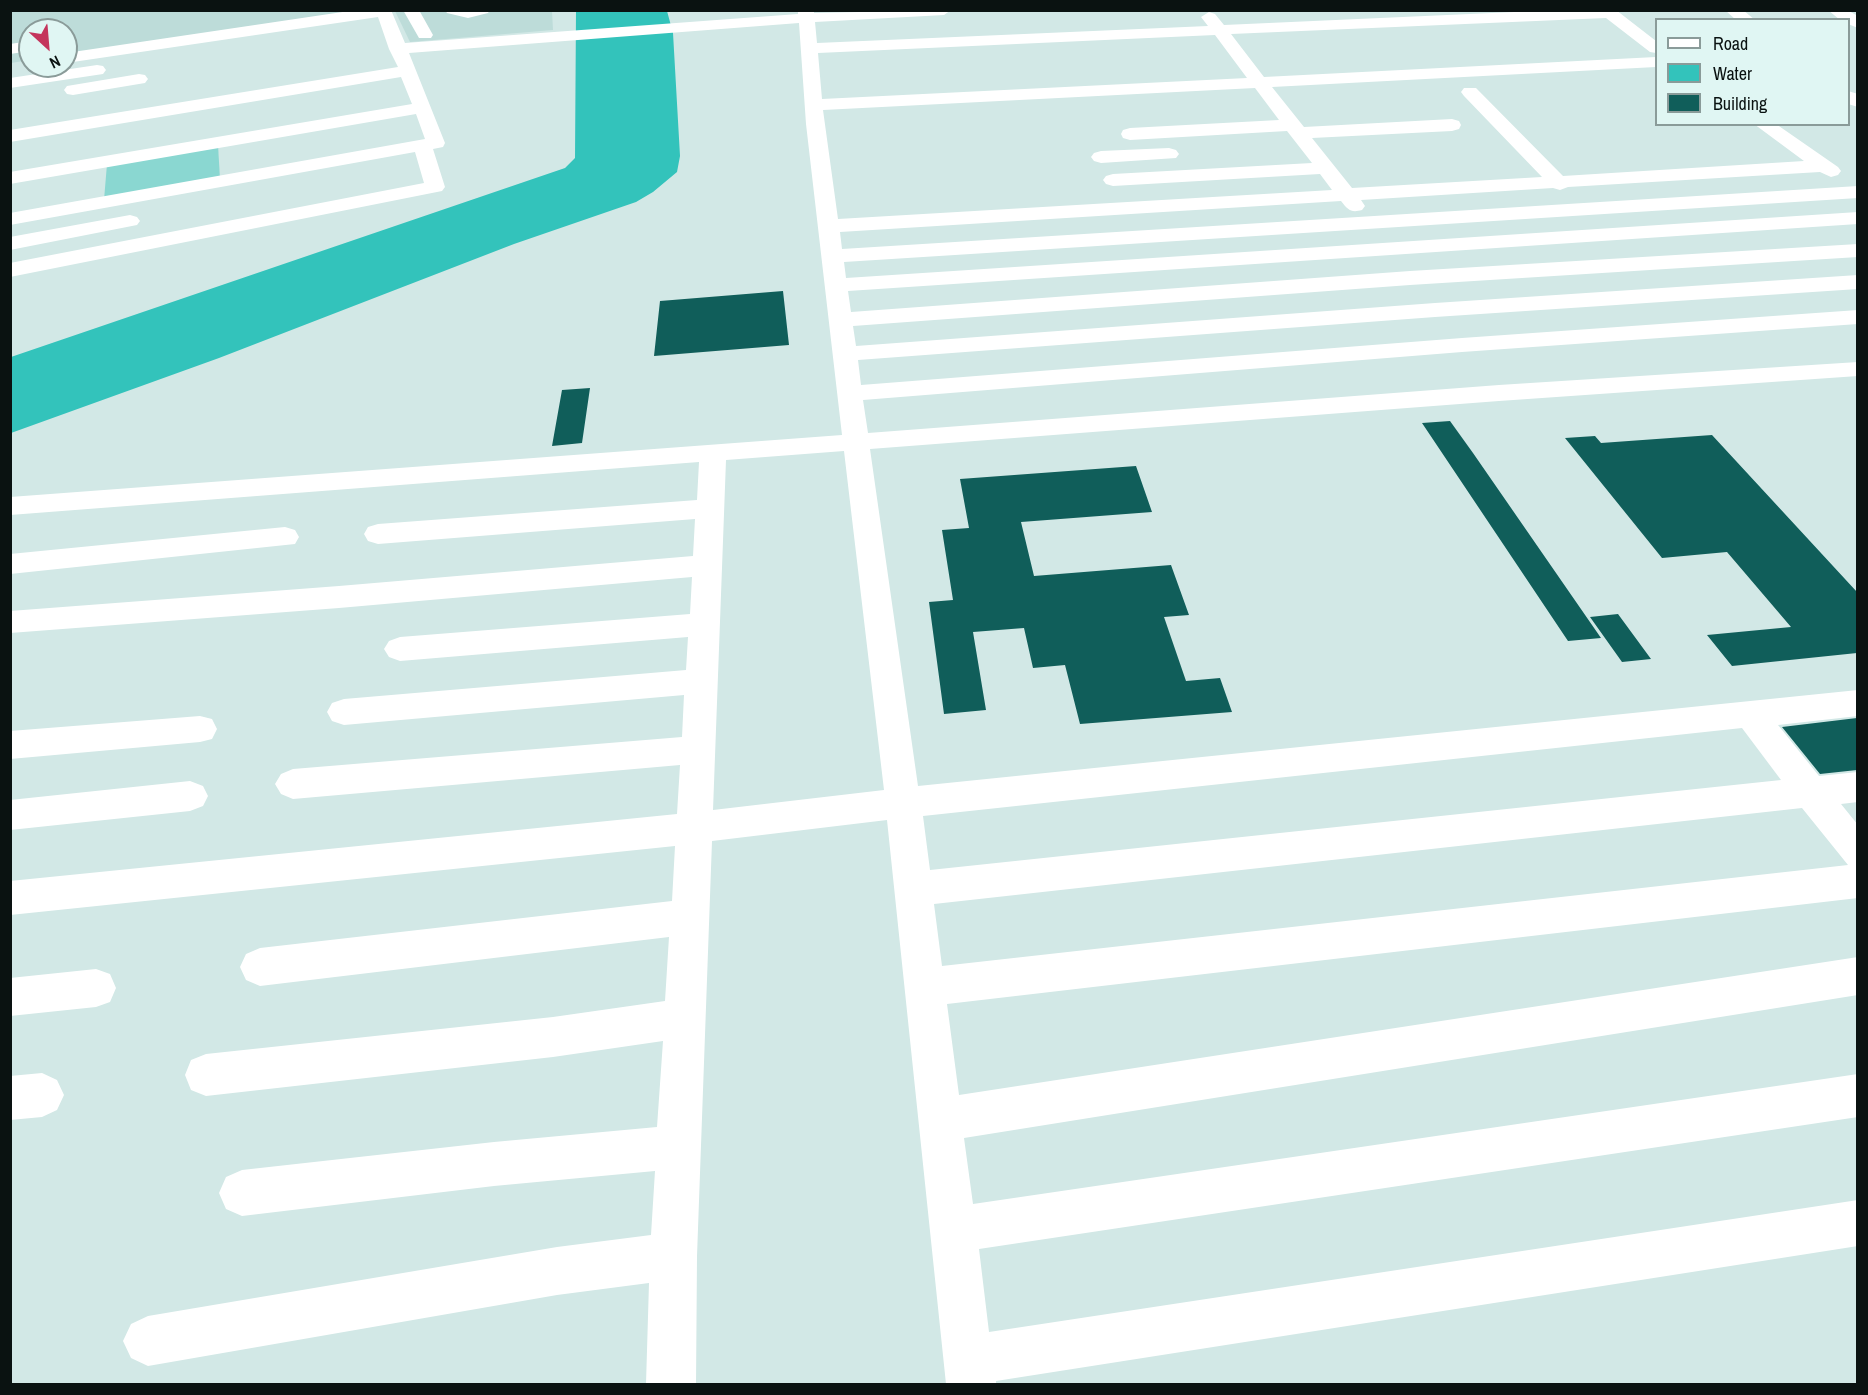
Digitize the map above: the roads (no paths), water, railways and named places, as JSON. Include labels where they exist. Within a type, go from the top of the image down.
[{"type":"street","points":[[411,10],[424,35]]},
{"type":"street","points":[[452,10],[468,14],[483,10]]},
{"type":"street","points":[[808,27],[944,10]]},
{"type":"street","points":[[1834,10],[1855,20]]},
{"type":"street","points":[[10,178],[186,148],[224,154],[369,136],[423,146],[436,143],[397,49],[384,11],[139,81],[69,108]]},
{"type":"street","points":[[808,27],[1212,16],[1607,12],[1654,46]]},
{"type":"street","points":[[1212,16],[1229,57],[1259,81],[1275,102],[1296,138],[1326,168],[1480,369]]},
{"type":"street","points":[[397,49],[698,27],[808,27],[1140,18]]},
{"type":"street","points":[[808,27],[820,105],[831,256],[903,803],[970,1372],[1857,1223]]},
{"type":"street","points":[[1627,45],[1654,46]]},
{"type":"street","points":[[1229,57],[1269,62]]},
{"type":"street","points":[[78,62],[139,81],[186,107],[407,71]]},
{"type":"street","points":[[820,105],[1655,62]]},
{"type":"street","points":[[10,82],[139,81]]},
{"type":"street","points":[[10,99],[139,81]]},
{"type":"street","points":[[10,136],[139,81]]},
{"type":"street","points":[[135,157],[139,81]]},
{"type":"street","points":[[1447,93],[1494,91]]},
{"type":"street","points":[[1470,92],[1560,184]]},
{"type":"street","points":[[392,93],[418,99]]},
{"type":"street","points":[[10,219],[222,181],[369,136],[418,99]]},
{"type":"street","points":[[1251,103],[1298,101]]},
{"type":"street","points":[[186,107],[186,148]]},
{"type":"street","points":[[1108,135],[1296,138],[1452,125]]},
{"type":"street","points":[[1766,126],[1857,190]]},
{"type":"street","points":[[335,142],[369,136]]},
{"type":"street","points":[[10,270],[130,246],[190,221],[435,187],[423,146]]},
{"type":"street","points":[[1101,157],[1193,153]]},
{"type":"street","points":[[222,181],[224,154]]},
{"type":"street","points":[[99,203],[101,163]]},
{"type":"street","points":[[406,171],[429,166]]},
{"type":"street","points":[[831,256],[1346,194],[1560,184],[1824,166]]},
{"type":"street","points":[[1113,180],[1326,168]]},
{"type":"street","points":[[189,187],[190,221]]},
{"type":"street","points":[[831,256],[1857,190]]},
{"type":"street","points":[[130,197],[130,246]]},
{"type":"street","points":[[831,256],[1388,248],[1857,218]]},
{"type":"street","points":[[10,244],[130,221]]},
{"type":"street","points":[[840,320],[1410,278],[1857,250]]},
{"type":"street","points":[[845,354],[1435,309],[1857,282]]},
{"type":"street","points":[[10,506],[857,443],[1480,369],[1857,317]]},
{"type":"street","points":[[850,393],[1480,369],[1857,369]]},
{"type":"street","points":[[671,1384],[673,1256],[688,917],[713,452]]},
{"type":"street","points":[[378,534],[711,508]]},
{"type":"street","points":[[10,564],[285,537]]},
{"type":"street","points":[[10,622],[339,597],[706,565]]},
{"type":"street","points":[[400,649],[705,624]]},
{"type":"street","points":[[344,712],[702,681]]},
{"type":"street","points":[[10,898],[694,828],[903,803],[1857,704]]},
{"type":"street","points":[[1750,714],[1857,853]]},
{"type":"street","points":[[10,745],[200,729]]},
{"type":"street","points":[[293,784],[698,750]]},
{"type":"street","points":[[913,889],[1857,786]]},
{"type":"street","points":[[10,815],[190,796]]},
{"type":"street","points":[[925,987],[1857,881]]},
{"type":"street","points":[[260,967],[688,917]]},
{"type":"street","points":[[940,1120],[1857,976]]},
{"type":"street","points":[[10,997],[96,988]]},
{"type":"street","points":[[206,1075],[553,1037],[684,1018]]},
{"type":"street","points":[[953,1230],[1857,1095]]},
{"type":"street","points":[[242,1193],[494,1164],[678,1147]]},
{"type":"street","points":[[148,1341],[557,1271],[673,1256]]},
{"type":"water","points":[[576,11],[667,11],[673,33],[680,156],[677,172],[653,192],[636,202],[514,244],[219,358],[11,433],[11,357],[565,168],[575,158]]}]
